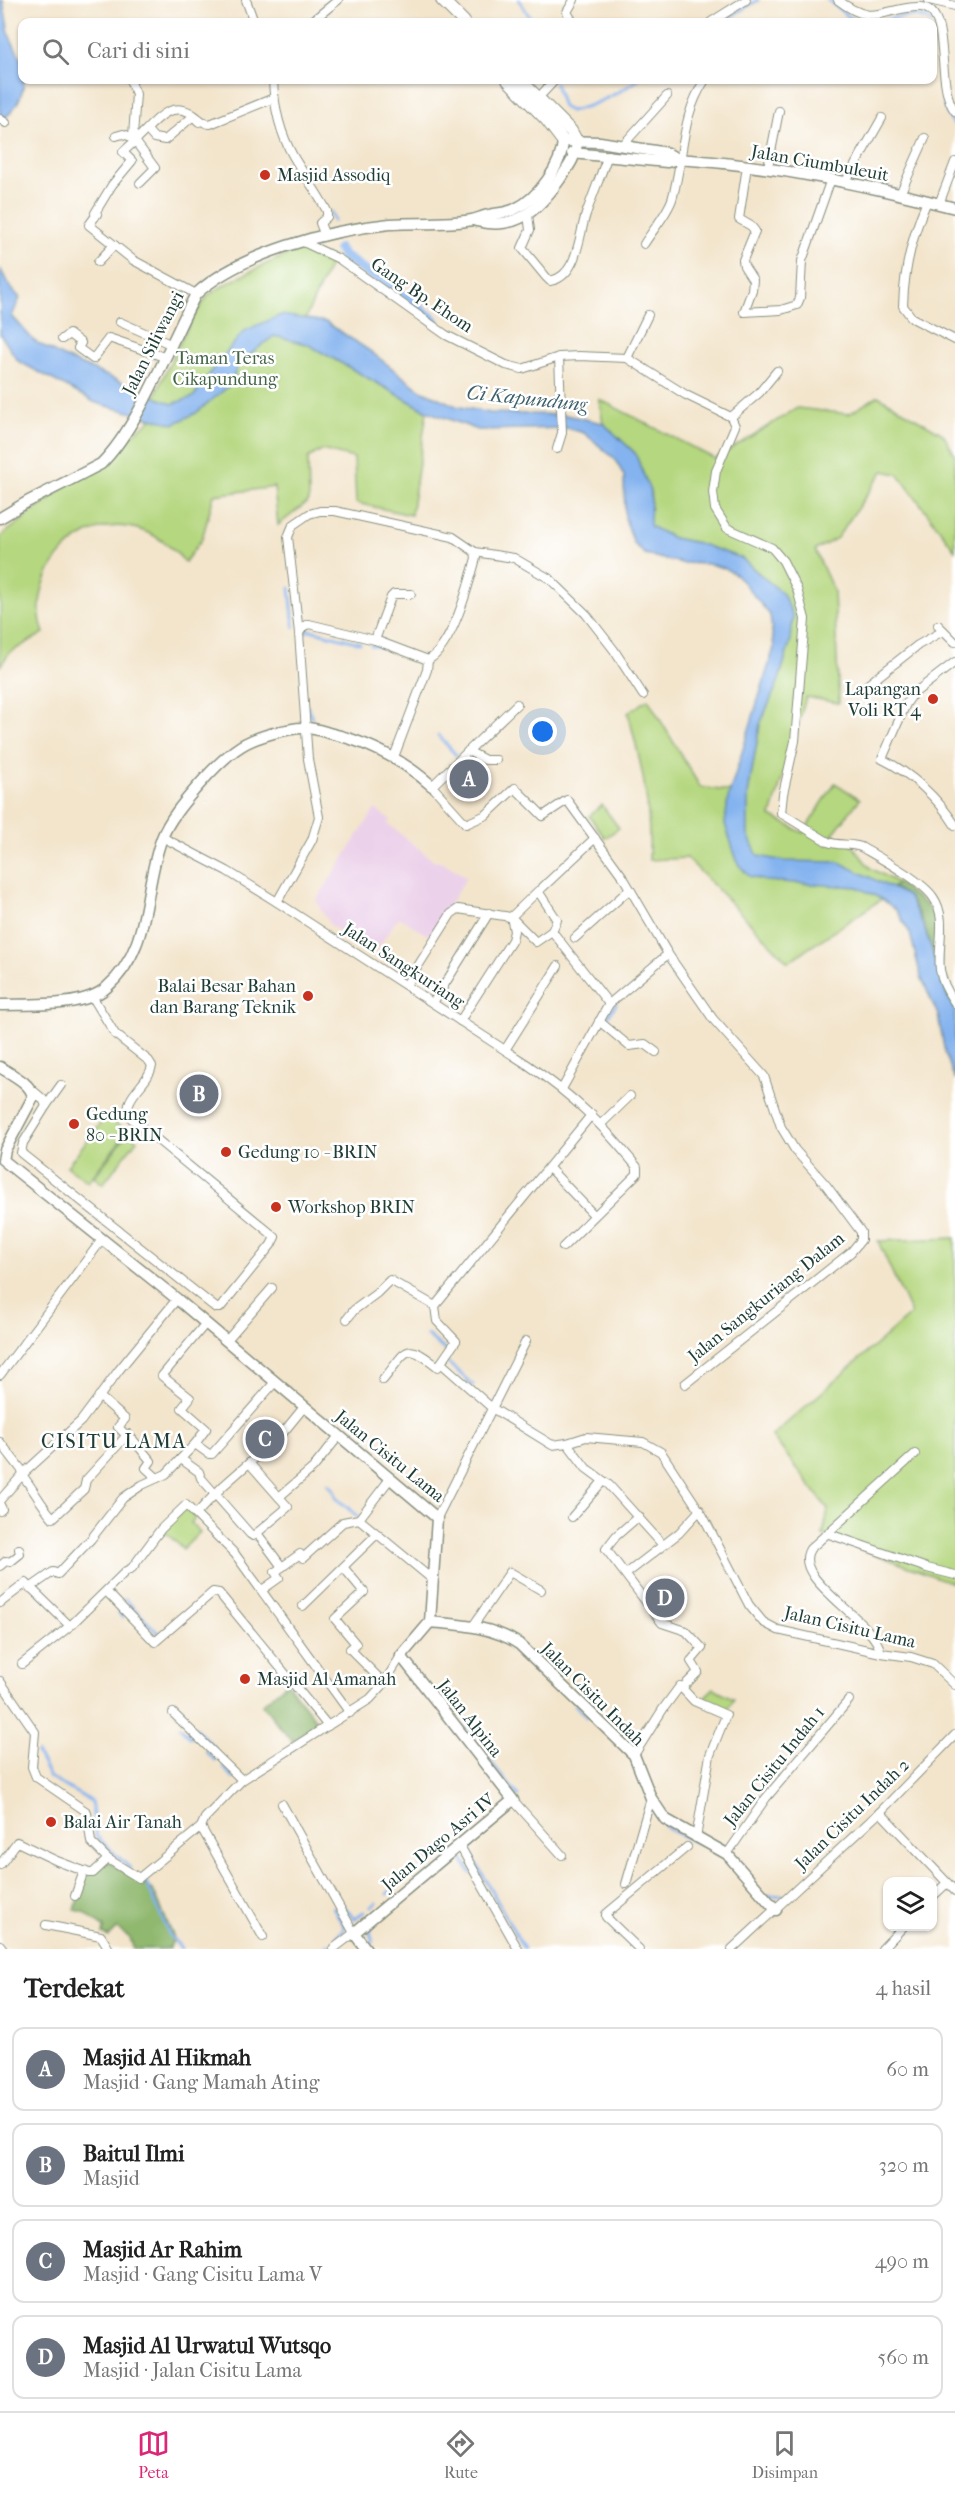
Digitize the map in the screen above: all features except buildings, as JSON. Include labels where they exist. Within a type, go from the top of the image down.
[{"type":"main road","points":[[432,0],[449,18]]},
{"type":"main road","points":[[442,0],[460,18]]},
{"type":"main road","points":[[512,84],[547,120],[563,147]]},
{"type":"main road","points":[[524,84],[571,131],[577,147]]},
{"type":"street","points":[[246,0],[253,18]]},
{"type":"street","points":[[316,18],[338,0]]},
{"type":"street","points":[[571,18],[567,12],[574,0]]},
{"type":"street","points":[[717,18],[746,0]]},
{"type":"street","points":[[838,0],[854,11],[866,15],[882,16],[921,7],[936,10],[946,17]]},
{"type":"street","points":[[929,0],[955,6]]},
{"type":"street","points":[[950,34],[950,100],[955,111]]},
{"type":"street","points":[[132,84],[136,94],[135,139],[155,168],[140,183]]},
{"type":"street","points":[[273,84],[281,127],[292,155],[308,177],[327,211],[327,217],[320,223],[325,236]]},
{"type":"street","points":[[538,98],[551,84]]},
{"type":"street","points":[[644,244],[673,200],[687,119],[702,84]]},
{"type":"street","points":[[622,146],[667,96]]},
{"type":"street","points":[[196,294],[133,260],[88,225],[97,214],[95,213],[101,200],[132,161],[123,152],[165,113],[172,109],[185,109],[206,124],[210,124],[274,98]]},
{"type":"street","points":[[768,167],[779,111]]},
{"type":"street","points":[[147,130],[154,138],[165,140],[191,118],[194,117],[203,126]]},
{"type":"street","points":[[846,181],[882,118]]},
{"type":"street","points":[[116,136],[135,139]]},
{"type":"street","points":[[900,194],[925,138]]},
{"type":"street","name":"Jalan Ciumbuleuit","points":[[563,147],[622,146],[667,153],[679,159]]},
{"type":"street","name":"Jalan Siliwangi","points":[[472,220],[514,210],[528,203],[537,193],[563,147]]},
{"type":"street","points":[[577,147],[550,192],[528,215],[530,230],[522,248],[550,281],[557,280],[564,274],[579,247],[586,214],[608,155]]},
{"type":"street","name":"Jalan Ciumbuleuit","points":[[577,147],[608,155],[667,162],[679,159],[768,167],[846,181],[955,208]]},
{"type":"street","points":[[939,204],[955,162]]},
{"type":"street","points":[[747,166],[739,219],[755,231],[743,260],[744,267],[753,280],[744,312],[781,310],[797,305],[800,298],[802,261],[831,179]]},
{"type":"street","points":[[927,201],[919,220],[908,265],[903,306],[912,318],[955,339]]},
{"type":"street","name":"Jalan Siliwangi","points":[[0,518],[101,464],[119,444],[196,294],[209,282],[243,262],[325,236],[388,225],[472,220],[507,223],[528,215]]},
{"type":"street","name":"Gang Bp. Ehom","points":[[303,242],[339,259],[446,335],[506,365],[522,369],[559,357],[627,358]]},
{"type":"street","points":[[98,262],[114,245]]},
{"type":"street","points":[[648,315],[627,358],[686,395],[732,414]]},
{"type":"street","points":[[120,322],[170,344]]},
{"type":"street","points":[[62,339],[69,334],[81,343],[78,348],[93,359],[109,338],[164,357]]},
{"type":"street","points":[[557,449],[562,433],[559,357]]},
{"type":"street","points":[[732,414],[759,393],[777,371]]},
{"type":"street","points":[[732,414],[735,426],[716,471],[713,492],[715,509],[728,528],[772,548],[783,561],[797,589],[805,619],[795,741],[781,813],[828,842],[852,843],[861,846],[925,888],[934,899],[940,917],[942,942],[940,969],[947,993],[955,1003]]},
{"type":"street","points":[[278,902],[317,829],[317,804],[309,766],[299,633],[288,537],[293,525],[309,514],[335,511],[453,537],[475,552],[514,558],[550,579],[586,614],[614,650],[643,695]]},
{"type":"street","points":[[394,758],[427,670],[428,660],[438,653],[456,620],[473,569],[475,552]]},
{"type":"street","points":[[375,640],[391,597],[394,594],[411,594]]},
{"type":"street","points":[[299,633],[303,626],[309,624],[375,640],[428,660]]},
{"type":"street","points":[[861,690],[941,628],[955,642]]},
{"type":"street","points":[[955,662],[914,694],[906,704],[882,759],[893,764],[932,795],[955,825]]},
{"type":"street","points":[[432,786],[518,704]]},
{"type":"street","points":[[0,1005],[66,1002],[92,996],[105,988],[129,961],[137,945],[162,837],[188,798],[214,768],[240,746],[262,737],[307,728],[358,740],[394,758],[417,772],[465,823],[486,815],[517,788],[543,816],[567,800],[595,838],[630,889],[668,954],[609,1004],[562,1089]]},
{"type":"street","points":[[468,751],[485,760],[496,760]]},
{"type":"street","name":"Jalan Sangkuriang","points":[[162,837],[227,871],[278,902],[505,1050],[562,1089],[592,1114],[637,1167],[637,1174],[633,1180],[594,1215]]},
{"type":"street","points":[[543,887],[595,838]]},
{"type":"street","points":[[575,938],[630,889]]},
{"type":"street","points":[[406,985],[451,914],[458,909],[511,917],[536,942],[552,931],[557,920],[538,891],[511,917]]},
{"type":"street","points":[[433,1003],[489,914]]},
{"type":"street","points":[[460,1021],[512,940],[514,931],[511,917]]},
{"type":"street","points":[[552,931],[609,1004]]},
{"type":"street","name":"Jalan Sangkuriang Dalam","points":[[668,954],[713,1019],[764,1076],[781,1127],[795,1150],[826,1185],[861,1232],[861,1240],[851,1252],[685,1384]]},
{"type":"street","points":[[505,1050],[558,966]]},
{"type":"street","points":[[60,1085],[23,1143],[21,1153],[207,1302],[220,1308],[275,1237],[131,1118],[127,1110],[128,1103],[150,1074],[152,1066],[149,1061],[115,1034],[92,996]]},
{"type":"street","points":[[599,1021],[630,1046],[645,1044],[656,1052]]},
{"type":"street","points":[[0,1067],[43,1099],[46,1106]]},
{"type":"street","name":"Jalan Cisitu Lama","points":[[30,1088],[33,1097],[5,1150],[2,1164],[177,1299],[389,1480],[437,1518],[492,1408],[552,1445],[586,1437],[632,1440],[653,1446],[667,1459],[700,1510],[749,1605],[764,1622],[778,1630],[881,1653],[911,1657],[933,1664],[955,1685]]},
{"type":"street","points":[[601,1124],[630,1096]]},
{"type":"street","points":[[435,1306],[592,1114]]},
{"type":"street","points":[[549,1168],[594,1215],[563,1247]]},
{"type":"street","points":[[0,1375],[101,1240]]},
{"type":"street","points":[[347,1319],[354,1310],[390,1280],[435,1306],[438,1322],[456,1341],[438,1367],[417,1350],[412,1350],[406,1353],[383,1380]]},
{"type":"street","points":[[227,1340],[272,1288]]},
{"type":"street","points":[[0,1500],[24,1474],[81,1421],[177,1299]]},
{"type":"street","points":[[30,1588],[53,1572],[58,1574],[95,1535],[123,1498],[166,1474],[206,1429],[182,1408],[190,1398],[162,1376],[206,1323]]},
{"type":"street","points":[[441,1363],[492,1408],[526,1341]]},
{"type":"street","points":[[195,1444],[212,1454],[275,1382]]},
{"type":"street","points":[[99,1396],[125,1419],[118,1427],[126,1435],[128,1434],[151,1461],[146,1468],[157,1478]]},
{"type":"street","points":[[196,1514],[282,1434],[304,1407]]},
{"type":"street","points":[[2,1449],[24,1474],[39,1501],[53,1518],[84,1489],[86,1480],[126,1435]]},
{"type":"street","points":[[279,1497],[313,1468],[338,1437]]},
{"type":"street","points":[[567,1443],[586,1468],[639,1516],[662,1544]]},
{"type":"street","points":[[881,1653],[879,1644],[872,1634],[822,1589],[807,1566],[806,1559],[810,1549],[915,1454]]},
{"type":"street","points":[[181,1459],[199,1472],[201,1478],[251,1535],[257,1533],[288,1507],[250,1464]]},
{"type":"street","points":[[262,1590],[279,1578],[275,1572],[300,1554],[303,1558],[343,1522],[360,1518],[389,1480]]},
{"type":"street","points":[[572,1517],[603,1481]]},
{"type":"street","points":[[22,1664],[70,1626],[126,1571],[132,1568],[161,1528],[185,1504],[224,1541],[350,1713]]},
{"type":"street","points":[[0,1505],[2,1509],[0,1511]]},
{"type":"street","points":[[626,1574],[679,1533],[700,1510]]},
{"type":"street","points":[[634,1755],[663,1709],[681,1687],[698,1672],[692,1661],[702,1648],[686,1631],[662,1623],[606,1550],[616,1536],[639,1516]]},
{"type":"street","points":[[360,1518],[433,1580]]},
{"type":"street","points":[[0,1681],[36,1732],[32,1767],[36,1777],[87,1812],[91,1842],[108,1859],[139,1878],[201,1827],[205,1818],[242,1780],[350,1713],[370,1699],[384,1683],[401,1656],[430,1622],[437,1518]]},
{"type":"street","points":[[257,1533],[282,1567]]},
{"type":"street","points":[[303,1606],[377,1534]]},
{"type":"street","points":[[829,1534],[927,1568],[955,1575]]},
{"type":"street","points":[[0,1566],[20,1554],[19,1549]]},
{"type":"street","points":[[344,1568],[364,1592],[334,1619],[356,1644],[350,1649],[384,1683]]},
{"type":"street","points":[[472,1626],[510,1572],[541,1590]]},
{"type":"street","points":[[0,1603],[25,1583],[37,1591],[70,1626]]},
{"type":"street","points":[[106,1592],[155,1642],[213,1592],[219,1593],[328,1726]]},
{"type":"street","name":"Jalan Cisitu Indah","points":[[430,1622],[472,1626],[496,1632],[519,1644],[634,1755],[651,1798],[670,1824],[727,1854],[776,1910]]},
{"type":"street","name":"Jalan Alpina","points":[[401,1656],[513,1800]]},
{"type":"street","points":[[681,1687],[694,1701],[726,1715],[710,1755],[696,1838]]},
{"type":"street","name":"Jalan Cisitu Indah 1","points":[[727,1854],[766,1798],[849,1700]]},
{"type":"street","points":[[173,1713],[242,1780]]},
{"type":"street","name":"Jalan Cisitu Indah 2","points":[[732,1949],[880,1812],[954,1738]]},
{"type":"street","points":[[626,1884],[651,1798]]},
{"type":"street","name":"Jalan Dago Asri IV","points":[[354,1933],[513,1800],[562,1856]]},
{"type":"street","points":[[282,1804],[354,1933],[366,1949]]},
{"type":"street","points":[[880,1812],[955,1891]]},
{"type":"street","points":[[201,1827],[263,1937]]},
{"type":"street","points":[[0,1865],[16,1842],[57,1862],[93,1873],[108,1859]]},
{"type":"street","points":[[460,1846],[518,1949]]},
{"type":"street","points":[[639,1949],[606,1917],[606,1914],[687,1846]]},
{"type":"street","points":[[75,1896],[84,1871]]},
{"type":"street","points":[[937,1893],[947,1883]]},
{"type":"street","points":[[46,1925],[101,1936],[109,1949]]},
{"type":"street","points":[[882,1949],[899,1931]]},
{"type":"street","points":[[333,1949],[354,1933]]},
{"type":"street","points":[[0,1945],[3,1949]]},
{"type":"shaded area","points":[[375,809],[391,820],[388,824],[434,861],[441,861],[467,877],[429,936],[399,917],[374,953],[330,925],[316,901]]},
{"type":"green space","name":"Taman Teras Cikapundung","points":[[302,249],[333,258],[295,341],[307,344],[427,411],[411,515],[356,503],[354,458],[322,450],[308,458],[309,501],[278,525],[274,487],[214,495],[202,539],[185,562],[160,539],[137,529],[108,527],[89,533],[72,543],[47,575],[41,594],[40,614],[44,633],[9,653],[0,666],[0,537],[152,419],[146,417],[166,371],[181,339],[207,297],[237,278]]},
{"type":"green space","points":[[878,396],[943,434],[955,455],[955,550],[898,474],[883,471],[837,538],[815,550],[834,592],[839,703],[806,697],[771,816],[803,833],[835,783],[860,799],[832,835],[849,841],[870,868],[898,883],[882,899],[788,962],[687,858],[649,860],[649,821],[644,786],[628,713],[648,699],[700,787],[748,794],[760,724],[779,680],[791,639],[741,558],[698,543],[673,538],[649,526],[651,493],[635,453],[603,423],[599,399],[715,459],[797,408],[849,414]]},
{"type":"green space","points":[[602,805],[619,828],[605,838],[589,816]]},
{"type":"green space","points":[[898,883],[925,904],[939,919],[941,967],[955,996],[955,1009],[942,982],[923,924],[916,910],[907,896],[893,887]]},
{"type":"green space","points":[[106,1116],[127,1132],[88,1182],[67,1166]]},
{"type":"green space","points":[[128,1133],[137,1140],[103,1184],[94,1177]]},
{"type":"green space","points":[[955,1238],[955,1584],[823,1535],[828,1509],[772,1436],[911,1314],[878,1241]]},
{"type":"green space","points":[[185,1507],[196,1517],[191,1523],[200,1532],[183,1549],[163,1530]]},
{"type":"green space","points":[[287,1683],[318,1722],[292,1742],[262,1704]]},
{"type":"green space","points":[[714,1688],[734,1699],[725,1713],[699,1702]]},
{"type":"green space","points":[[108,1861],[153,1890],[174,1938],[169,1949],[134,1949],[130,1938],[117,1929],[109,1937],[103,1934],[104,1928],[84,1912],[75,1910],[85,1875]]},
{"type":"water","points":[[0,0],[3,0],[9,33],[18,54],[18,84],[24,84],[17,104],[0,122]]},
{"type":"water","points":[[0,268],[10,287],[20,298],[12,316],[34,341],[61,356],[172,404],[193,397],[244,331],[281,315],[326,322],[370,351],[419,389],[456,406],[490,413],[566,415],[603,423],[635,453],[651,493],[650,526],[673,538],[698,543],[741,558],[783,594],[793,616],[791,639],[779,680],[760,724],[748,794],[748,835],[758,856],[784,861],[839,862],[908,896],[924,927],[947,996],[955,1009],[955,1080],[945,1053],[938,1015],[921,977],[910,933],[897,911],[882,899],[857,887],[765,881],[749,876],[738,864],[725,824],[728,798],[774,648],[770,615],[737,575],[724,568],[659,558],[645,554],[634,544],[625,518],[624,476],[615,459],[584,433],[567,428],[478,430],[427,411],[307,344],[274,336],[239,363],[230,385],[196,413],[174,424],[96,403],[18,361],[0,334]]},
{"type":"waterway","points":[[519,0],[530,18]]},
{"type":"waterway","points":[[728,18],[758,0]]},
{"type":"waterway","points":[[828,0],[851,18]]},
{"type":"waterway","points":[[895,18],[912,16],[921,18]]},
{"type":"waterway","points":[[555,84],[563,107],[570,111],[606,99],[632,84]]},
{"type":"waterway","points":[[942,86],[948,117],[955,125]]},
{"type":"waterway","points":[[331,212],[334,221]]},
{"type":"waterway","points":[[339,249],[343,256],[408,299],[435,321]]},
{"type":"waterway","points":[[290,588],[294,627]]},
{"type":"waterway","points":[[304,633],[310,630],[360,643]]},
{"type":"waterway","points":[[371,645],[384,648]]},
{"type":"waterway","points":[[308,707],[312,718]]},
{"type":"waterway","points":[[438,735],[456,755]]},
{"type":"waterway","points":[[604,1022],[616,1004]]},
{"type":"waterway","points":[[427,1335],[446,1351]]},
{"type":"waterway","points":[[447,1362],[473,1385]]},
{"type":"waterway","points":[[328,1484],[334,1490],[337,1499],[359,1517]]},
{"type":"waterway","points":[[125,1599],[160,1635]]},
{"type":"waterway","points":[[118,1612],[123,1618]]},
{"type":"waterway","points":[[430,1629],[443,1628]]},
{"type":"waterway","points":[[575,1705],[587,1717]]},
{"type":"waterway","points":[[180,1727],[191,1738]]},
{"type":"waterway","points":[[463,1727],[518,1796]]},
{"type":"waterway","points":[[195,1728],[214,1747]]},
{"type":"waterway","points":[[206,1752],[215,1760]]},
{"type":"waterway","points":[[37,1753],[50,1778],[91,1801],[96,1836],[130,1868]]},
{"type":"waterway","points":[[223,1767],[233,1778]]},
{"type":"waterway","points":[[651,1808],[668,1829],[699,1844]]},
{"type":"waterway","points":[[493,1825],[471,1844],[470,1852],[524,1949]]},
{"type":"waterway","points":[[421,1866],[449,1842]]},
{"type":"waterway","points":[[399,1902],[455,1856],[461,1857],[471,1873]]},
{"type":"waterway","points":[[404,1879],[414,1872]]},
{"type":"waterway","points":[[145,1880],[170,1936],[182,1949]]},
{"type":"waterway","points":[[387,1894],[398,1884]]},
{"type":"waterway","points":[[769,1896],[782,1895]]},
{"type":"waterway","points":[[371,1907],[376,1903]]},
{"type":"waterway","points":[[343,1905],[354,1919],[364,1912]]},
{"type":"waterway","points":[[333,1907],[344,1926],[343,1931],[337,1936]]},
{"type":"waterway","points":[[385,1914],[390,1910]]},
{"type":"waterway","points":[[373,1924],[370,1932],[373,1942]]},
{"type":"waterway","points":[[323,1949],[329,1944]]},
{"type":"place","name":"Masjid Assodiq","points":[[265,175]]},
{"type":"place","name":"Lapangan Voli RT 4","points":[[933,699]]},
{"type":"place","name":"Masjid Al Hikmah","points":[[469,779]]},
{"type":"place","name":"Balai Besar Bahan dan Barang Teknik","points":[[308,996]]},
{"type":"place","name":"Baitul Ilmi","points":[[199,1094]]},
{"type":"place","name":"Gedung 80 - BRIN","points":[[74,1124]]},
{"type":"place","name":"Gedung 10 - BRIN","points":[[226,1152]]},
{"type":"place","name":"Workshop BRIN","points":[[276,1207]]},
{"type":"place","name":"Masjid Ar Rahim","points":[[265,1439]]},
{"type":"place","name":"Masjid Al Urwatul Wutsqo","points":[[665,1598]]},
{"type":"place","name":"Masjid Al Amanah","points":[[245,1679]]},
{"type":"place","name":"Balai Air Tanah","points":[[51,1822]]},
{"type":"district","name":"CISITU LAMA","points":[[114,1441]]},
{"type":"water label","name":"Ci Kapundung","points":[[527,398]]}]
